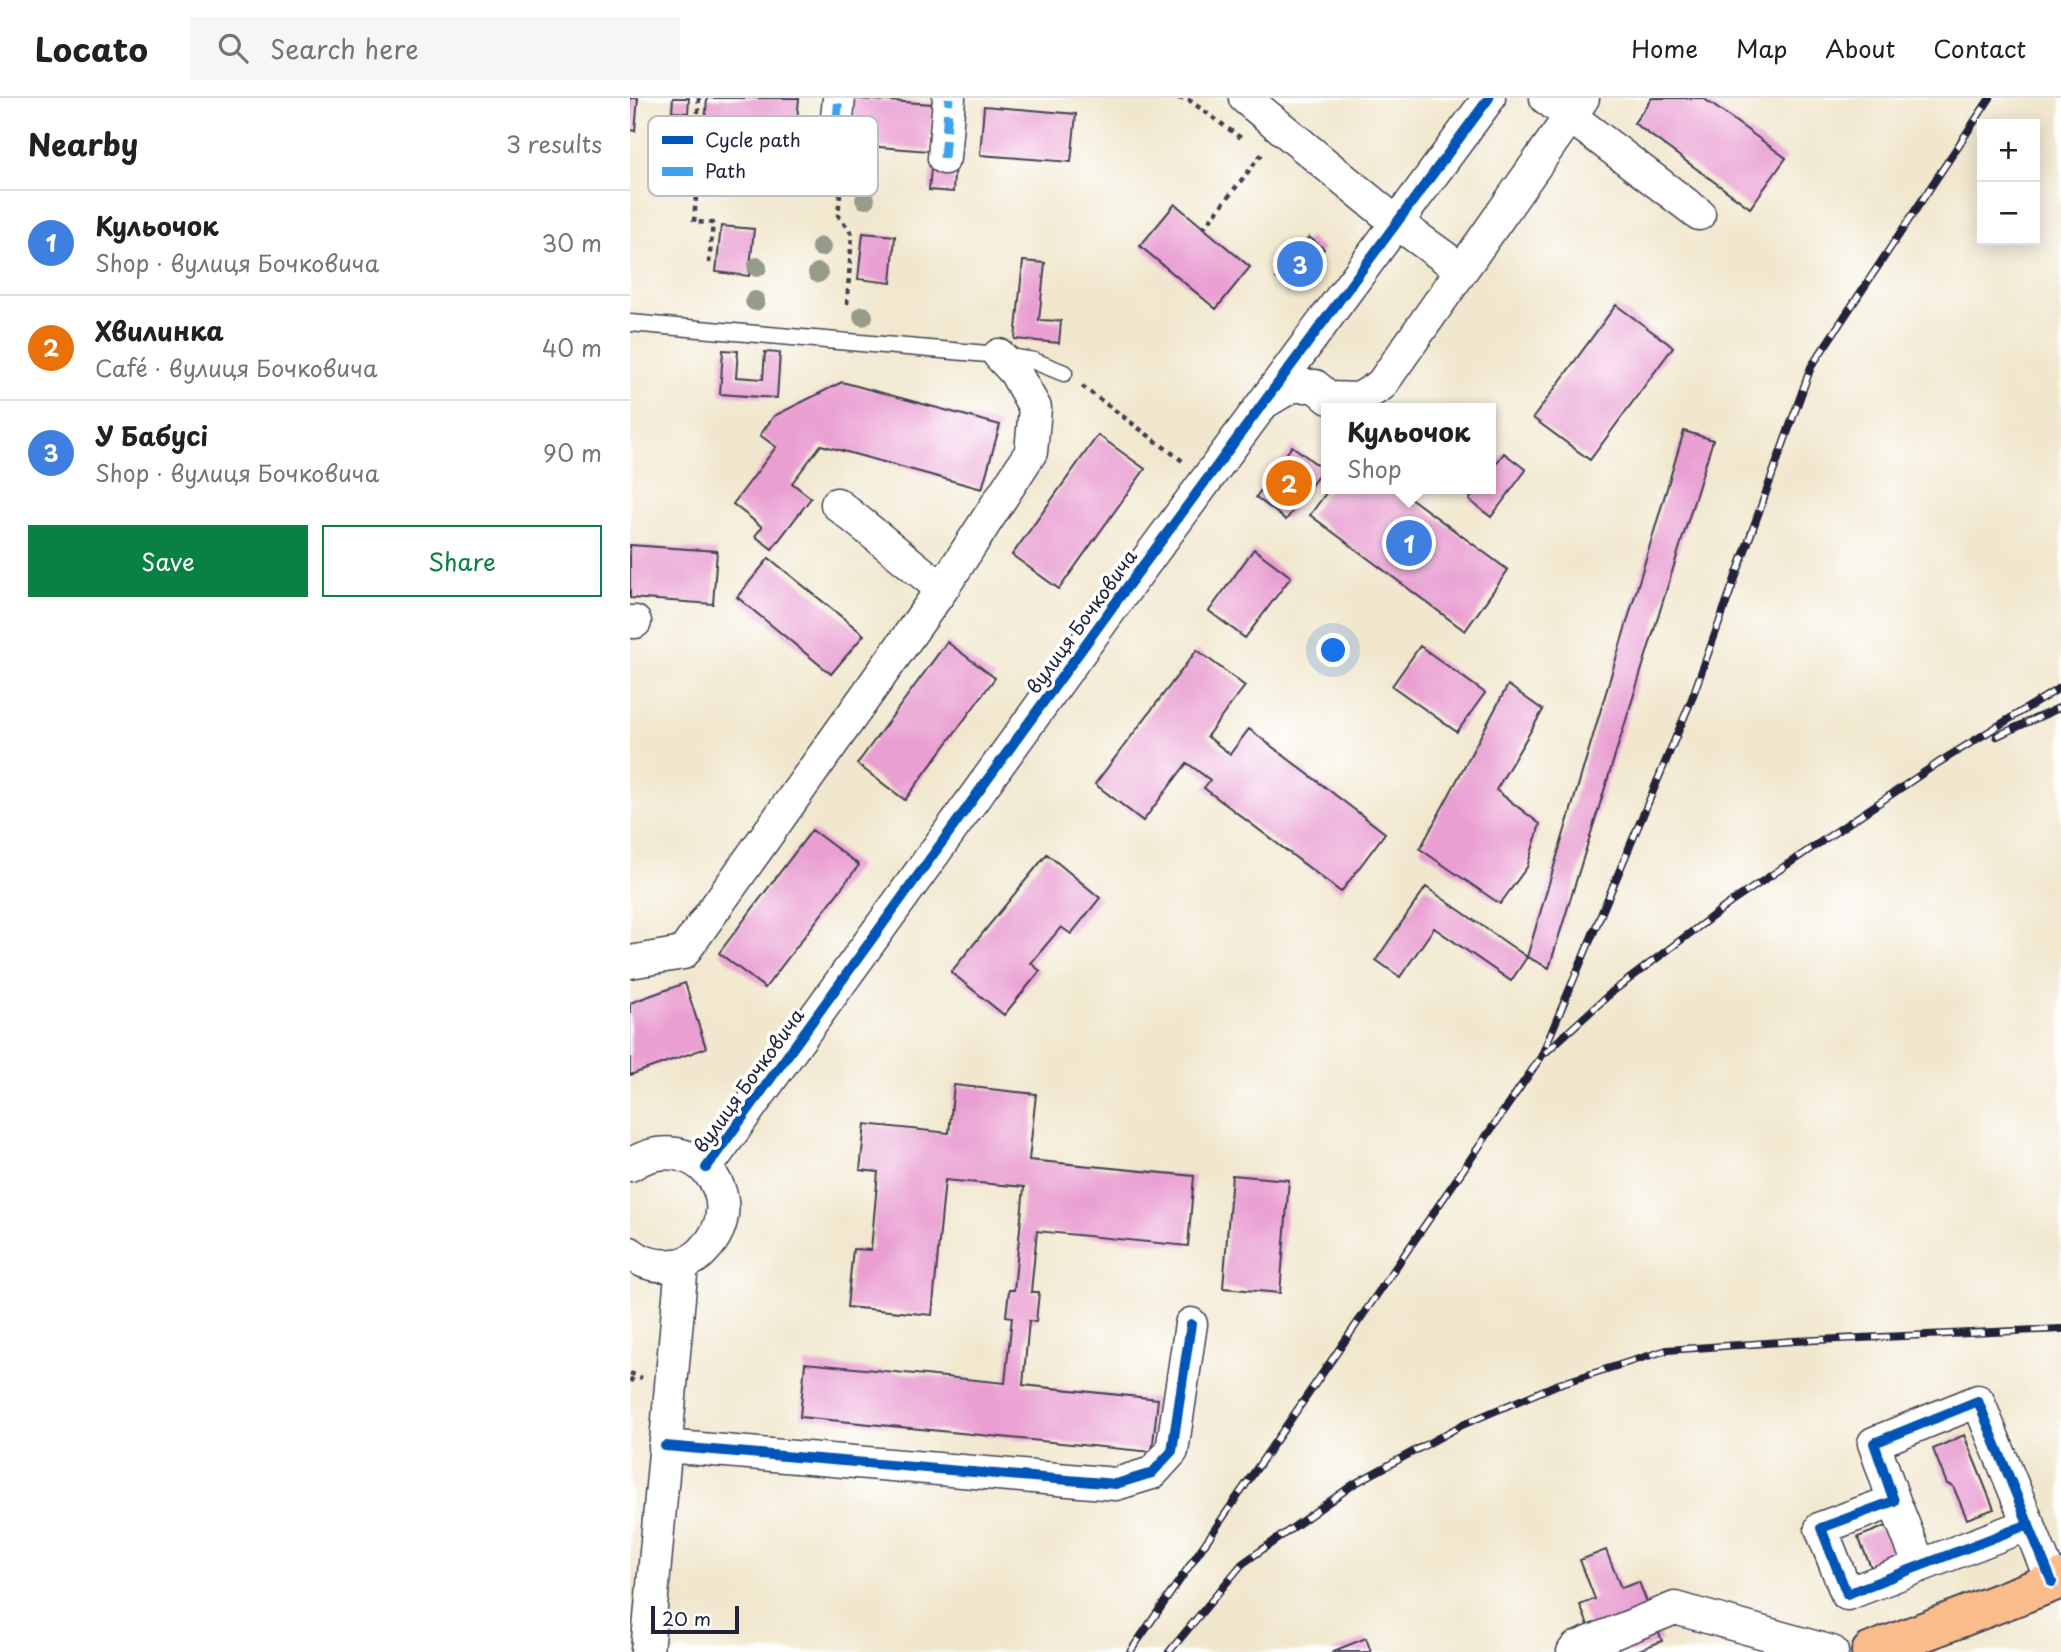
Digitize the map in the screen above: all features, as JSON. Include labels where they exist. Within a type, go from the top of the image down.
[{"type":"main road","points":[[1871,1652],[2057,1580]]},
{"type":"street","points":[[837,116],[839,98]]},
{"type":"street","points":[[944,159],[949,98]]},
{"type":"street","points":[[1245,98],[1397,223],[1462,270]]},
{"type":"street","name":"вулиця Бочковича","points":[[706,1168],[1207,479],[1489,98]]},
{"type":"street","points":[[1264,402],[1292,386],[1315,386],[1329,398],[1359,399],[1381,385],[1462,270],[1566,104],[1699,214]]},
{"type":"street","points":[[630,962],[683,953],[942,589],[1031,452],[1035,408],[1015,372],[999,355]]},
{"type":"street","points":[[837,505],[942,589]]},
{"type":"street","points":[[630,1165],[650,1155],[676,1153],[692,1158],[706,1168],[717,1184],[723,1203],[721,1223],[713,1241],[699,1256],[682,1264],[665,1266],[648,1263],[630,1253]]},
{"type":"street","points":[[647,1652],[682,1264]]},
{"type":"street","points":[[666,1446],[1116,1485],[1152,1474],[1172,1451],[1191,1324]]},
{"type":"street","points":[[1920,1566],[1874,1443],[1978,1401],[2029,1524],[2057,1580]]},
{"type":"street","points":[[1894,1501],[1821,1528],[1847,1594],[2029,1524]]},
{"type":"street","points":[[1573,1652],[1576,1648],[1675,1608],[1832,1652]]},
{"type":"lane","points":[[630,324],[999,355],[1034,361],[1064,373]]},
{"type":"path","points":[[697,116],[699,98]]},
{"type":"path","points":[[1203,229],[1262,154]]},
{"type":"path","points":[[696,196],[694,222],[713,223],[709,263]]},
{"type":"path","points":[[840,196],[838,215],[852,234],[847,304]]},
{"type":"path","points":[[1064,373],[1207,479]]},
{"type":"path","points":[[630,1373],[634,1376],[630,1382]]},
{"type":"building","points":[[630,98],[638,98],[635,131],[630,130]]},
{"type":"building","points":[[673,98],[689,98],[688,113],[672,112]]},
{"type":"building","points":[[707,98],[799,98],[797,116],[706,116]]},
{"type":"building","points":[[844,98],[933,104],[929,151],[878,147],[878,116],[842,116]]},
{"type":"building","points":[[1652,98],[1703,98],[1786,158],[1750,208],[1634,123]]},
{"type":"building","points":[[984,106],[1076,114],[1071,162],[980,155]]},
{"type":"building","points":[[932,158],[955,159],[953,192],[929,190]]},
{"type":"building","points":[[1175,204],[1250,267],[1216,309],[1140,246]]},
{"type":"building","points":[[721,226],[754,229],[749,276],[716,272]]},
{"type":"building","points":[[863,233],[895,236],[891,283],[858,279]]},
{"type":"building","points":[[1309,237],[1324,249],[1291,290],[1276,278]]},
{"type":"building","points":[[1023,261],[1045,263],[1039,320],[1061,321],[1059,343],[1015,339]]},
{"type":"building","points":[[1616,305],[1673,347],[1590,460],[1533,418]]},
{"type":"building","points":[[723,350],[738,351],[736,377],[763,379],[765,352],[780,353],[777,398],[720,394]]},
{"type":"building","points":[[842,382],[1000,425],[982,489],[821,445],[792,483],[811,498],[772,549],[755,536],[762,527],[733,504],[776,447],[760,435],[774,416]]},
{"type":"building","points":[[1684,431],[1713,440],[1549,968],[1527,957]]},
{"type":"building","points":[[1098,435],[1145,469],[1059,589],[1012,555]]},
{"type":"building","points":[[1292,446],[1321,468],[1321,472],[1286,520],[1256,497]]},
{"type":"building","points":[[1504,453],[1526,470],[1491,517],[1469,500],[1473,494],[1496,494],[1496,464]]},
{"type":"building","points":[[1325,494],[1405,494],[1508,570],[1465,631],[1310,515]]},
{"type":"building","points":[[630,545],[717,551],[713,604],[630,598]]},
{"type":"building","points":[[1254,549],[1291,577],[1245,638],[1209,611]]},
{"type":"building","points":[[769,558],[864,635],[831,674],[737,597]]},
{"type":"building","points":[[947,642],[995,678],[905,800],[857,764]]},
{"type":"building","points":[[1420,646],[1485,693],[1457,732],[1392,686]]},
{"type":"building","points":[[1197,650],[1245,686],[1207,736],[1230,754],[1249,729],[1385,833],[1341,892],[1204,788],[1210,780],[1187,763],[1143,821],[1095,784]]},
{"type":"building","points":[[1508,685],[1543,710],[1496,790],[1540,824],[1527,867],[1500,904],[1420,849]]},
{"type":"building","points":[[812,830],[859,865],[765,988],[719,953]]},
{"type":"building","points":[[1047,854],[1100,898],[1071,934],[1061,927],[1031,963],[1040,971],[1004,1015],[951,972]]},
{"type":"building","points":[[1426,887],[1527,957],[1511,981],[1434,928],[1400,977],[1376,960]]},
{"type":"building","points":[[685,983],[706,1048],[630,1075],[630,1003]]},
{"type":"building","points":[[954,1085],[1036,1094],[1029,1160],[1194,1176],[1188,1246],[1037,1231],[1031,1292],[1039,1292],[1036,1322],[1029,1321],[1023,1385],[1158,1399],[1152,1452],[800,1417],[805,1363],[1005,1383],[1012,1317],[1006,1316],[1009,1290],[1014,1290],[1024,1187],[945,1180],[932,1315],[847,1307],[853,1249],[871,1250],[878,1172],[860,1170],[865,1124],[949,1133]]},
{"type":"building","points":[[1232,1175],[1289,1180],[1280,1293],[1223,1288]]},
{"type":"building","points":[[1964,1435],[1994,1509],[1967,1519],[1953,1486],[1947,1484],[1933,1449]]},
{"type":"building","points":[[1897,1522],[1911,1560],[1874,1574],[1858,1537]]},
{"type":"building","points":[[1606,1550],[1621,1588],[1639,1582],[1662,1641],[1634,1652],[1599,1652],[1580,1605],[1595,1599],[1580,1560]]},
{"type":"building","points":[[1366,1638],[1371,1652],[1331,1652]]},
{"type":"railway","points":[[1130,1652],[1541,1057],[1691,701],[1811,367],[1990,98]]},
{"type":"railway","points":[[1545,1053],[1612,992],[1730,903],[1938,763],[2061,687]]},
{"type":"railway","points":[[1997,736],[2061,707]]},
{"type":"railway","points":[[1169,1652],[1242,1564],[1354,1484],[1462,1425],[1556,1385],[1667,1350],[1794,1341],[2061,1329]]},
{"type":"marked path","points":[[837,116],[839,98]]},
{"type":"marked path","points":[[944,158],[949,98]]},
{"type":"cycle path","points":[[706,1168],[1116,602],[1489,98]]},
{"type":"cycle path","points":[[665,1446],[1116,1484],[1152,1473],[1172,1451],[1191,1324]]},
{"type":"cycle path","points":[[2029,1524],[1847,1594],[1821,1528],[1894,1501],[1874,1443],[1978,1401],[2052,1582]]},
{"type":"place","name":"У Бабусі","points":[[1300,264]]},
{"type":"place","name":"Хвилинка","points":[[1289,483]]},
{"type":"place","name":"Кульочок","points":[[1409,543]]}]
